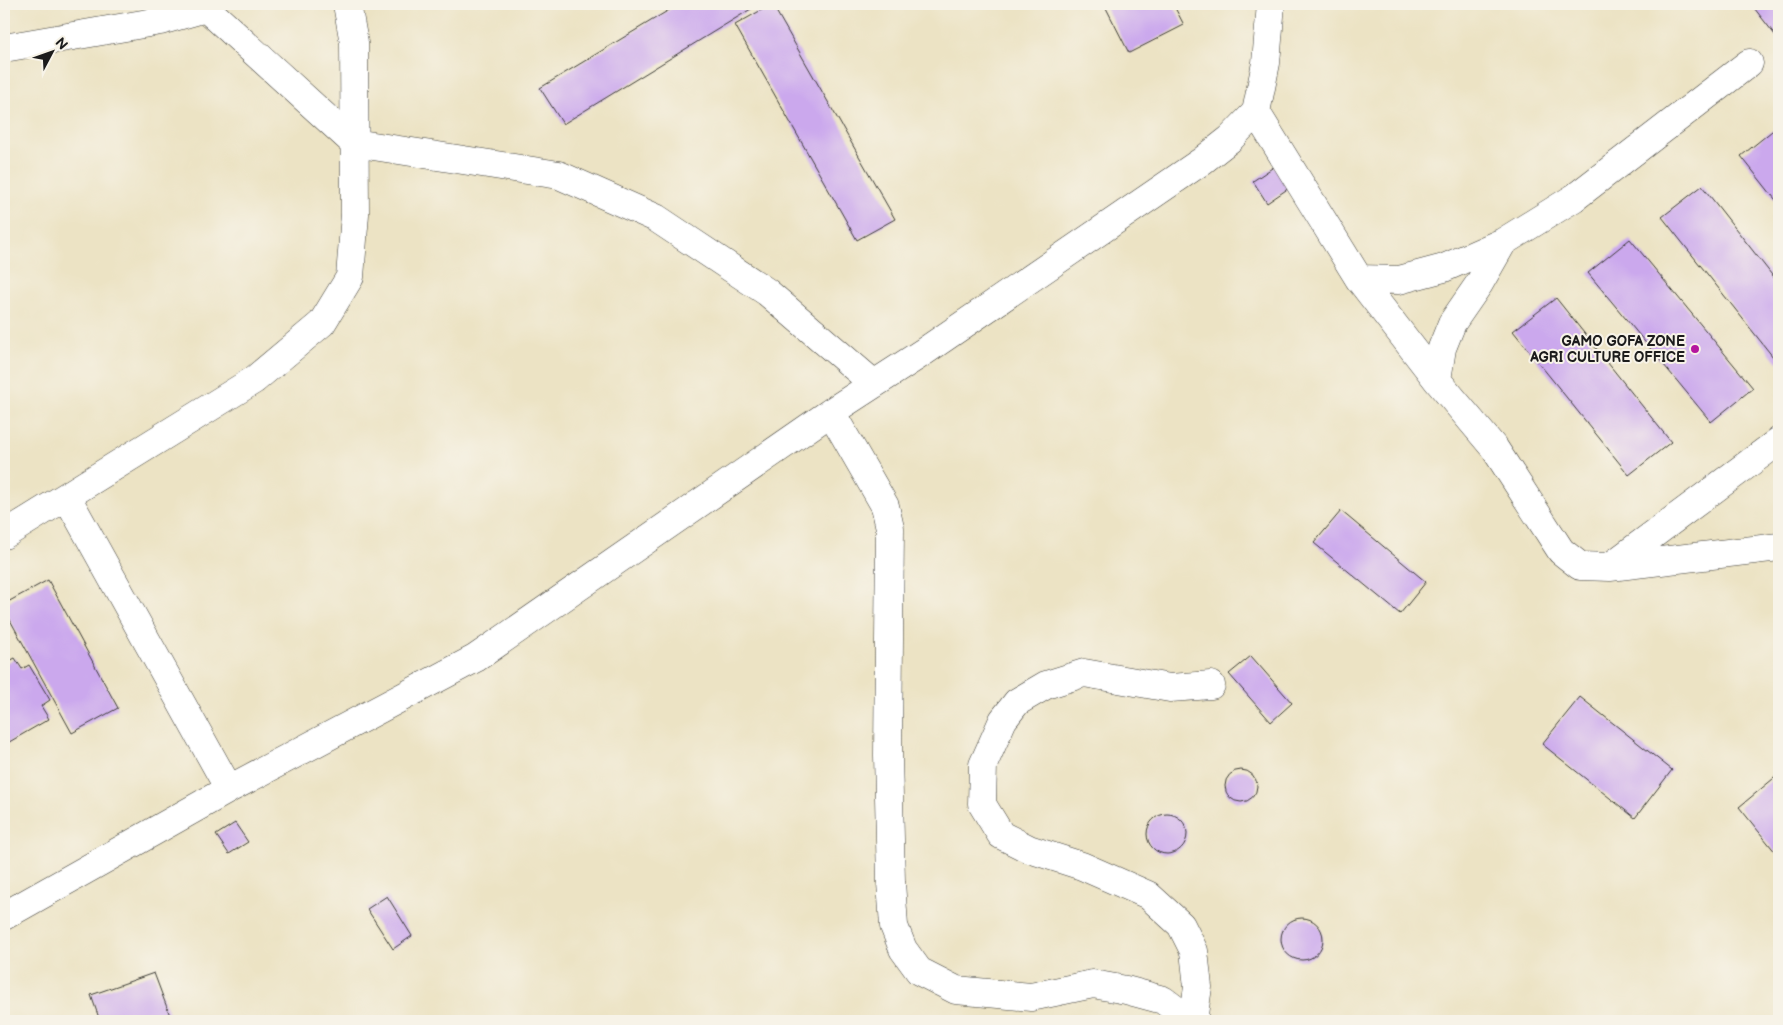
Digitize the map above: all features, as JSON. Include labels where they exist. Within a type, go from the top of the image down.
[{"type":"street","points":[[4,535],[254,380],[322,323],[350,276],[355,214],[354,43],[347,4]]},
{"type":"street","points":[[4,916],[229,789],[476,658],[831,412],[1202,161],[1230,140],[1256,112],[1266,63],[1271,4]]},
{"type":"street","points":[[4,48],[160,21],[208,6],[354,143],[559,175],[656,218],[767,292],[874,384]]},
{"type":"street","points":[[1359,278],[1398,280],[1444,268],[1503,242],[1574,198],[1749,64]]},
{"type":"street","points":[[1256,112],[1359,278],[1437,380],[1495,449],[1561,551],[1580,566],[1610,567],[1779,546]]},
{"type":"street","points":[[1437,380],[1442,348],[1452,323],[1479,284],[1503,242]]},
{"type":"street","points":[[831,412],[885,506],[890,528],[888,755],[891,882],[894,926],[903,949],[919,971],[956,990],[1031,997],[1093,984],[1126,990],[1163,1000],[1192,1021],[1198,987],[1194,951],[1181,925],[1148,895],[1082,866],[1029,849],[1001,835],[982,804],[984,765],[1003,720],[1018,702],[1046,685],[1084,673],[1170,688],[1211,685]]},
{"type":"street","points":[[1610,567],[1779,441]]},
{"type":"street","points":[[67,497],[229,789]]},
{"type":"building","points":[[679,4],[759,4],[563,124],[540,88]]},
{"type":"building","points":[[772,4],[895,219],[857,240],[735,25]]},
{"type":"building","points":[[1104,4],[1173,4],[1184,25],[1129,53]]},
{"type":"building","points":[[1751,4],[1779,4],[1779,40]]},
{"type":"building","points":[[1777,127],[1779,130],[1779,204],[1741,156]]},
{"type":"building","points":[[1275,166],[1289,188],[1267,203],[1253,181]]},
{"type":"building","points":[[1702,186],[1779,284],[1779,360],[1777,362],[1662,217]]},
{"type":"building","points":[[1630,239],[1753,388],[1711,422],[1588,273]]},
{"type":"building","points":[[1556,298],[1671,442],[1629,475],[1513,331]]},
{"type":"building","points":[[1341,511],[1426,582],[1400,614],[1314,543]]},
{"type":"building","points":[[48,580],[118,708],[72,733],[4,609],[4,604]]},
{"type":"building","points":[[1251,656],[1292,703],[1271,722],[1229,674]]},
{"type":"building","points":[[15,658],[22,669],[29,665],[50,700],[41,706],[49,719],[4,745],[4,664]]},
{"type":"building","points":[[1580,697],[1672,770],[1635,818],[1542,744]]},
{"type":"building","points":[[1241,770],[1247,771],[1252,775],[1256,780],[1256,792],[1252,797],[1247,801],[1241,802],[1235,801],[1230,797],[1226,792],[1225,786],[1226,780],[1230,775],[1235,771]]},
{"type":"building","points":[[1779,774],[1779,851],[1776,853],[1739,807]]},
{"type":"building","points":[[1171,814],[1178,817],[1184,823],[1187,834],[1186,842],[1178,851],[1171,854],[1163,854],[1156,851],[1148,842],[1147,830],[1150,823],[1159,815]]},
{"type":"building","points":[[235,823],[248,842],[229,854],[216,835]]},
{"type":"building","points":[[387,896],[412,936],[393,949],[367,909]]},
{"type":"building","points":[[1298,918],[1306,918],[1317,924],[1323,939],[1317,954],[1306,960],[1298,960],[1287,954],[1281,943],[1281,935],[1287,924]]},
{"type":"building","points":[[154,973],[172,1021],[100,1021],[91,995]]},
{"type":"place","name":"GAMO GOFA ZONE AGRI CULTURE OFFICE","points":[[1695,349]]}]
